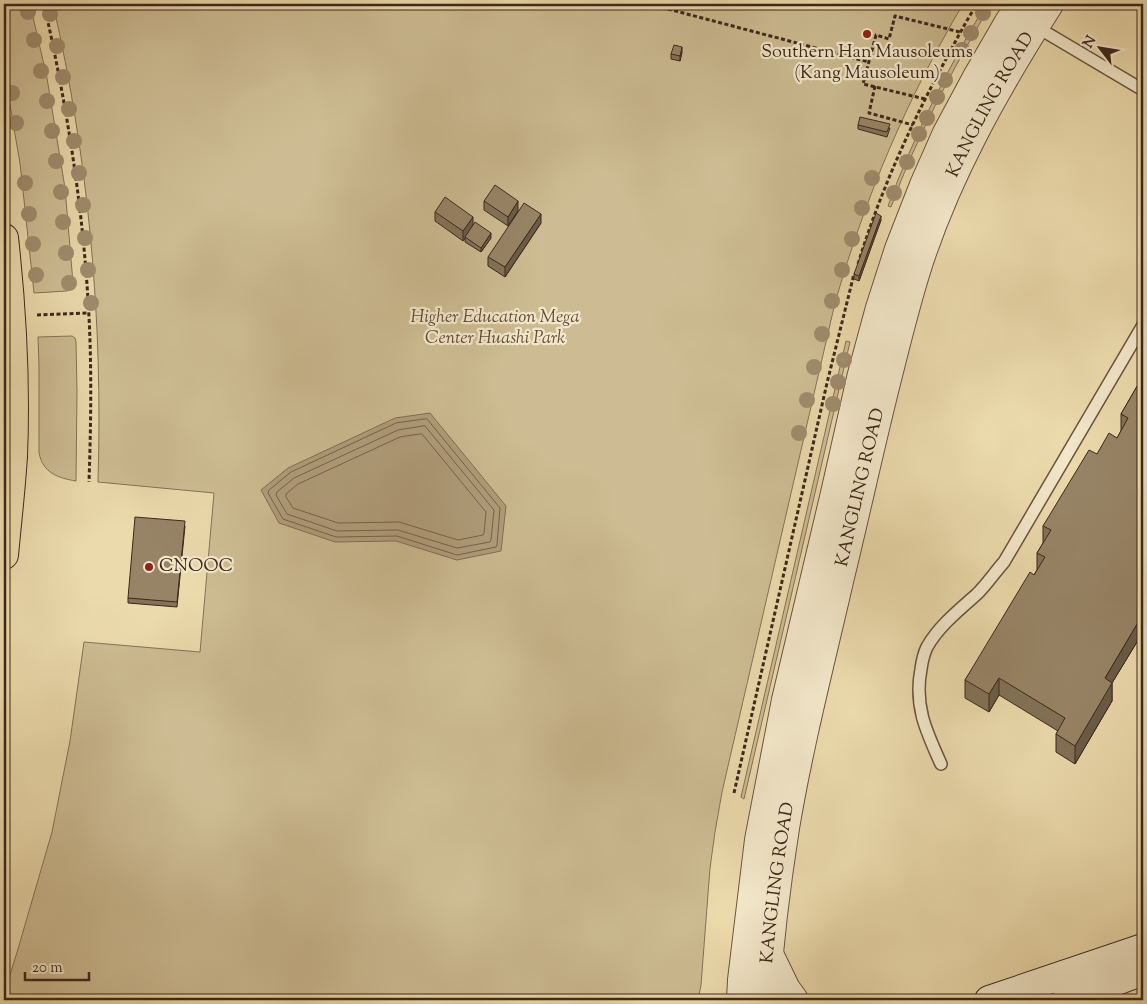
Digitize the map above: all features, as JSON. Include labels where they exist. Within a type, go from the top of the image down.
[{"type":"main road","points":[[4,238],[11,310],[8,386],[13,455],[4,555]]},
{"type":"street","name":"KANGLING ROAD","points":[[741,1000],[759,840],[784,710],[861,378],[880,308],[899,249],[924,185],[947,133],[976,79],[1009,22],[1049,4]]},
{"type":"street","name":"KANGLING ROAD","points":[[765,1000],[785,829],[805,730],[879,410],[914,279],[938,211],[973,134],[1014,60],[1028,15]]},
{"type":"street","points":[[990,1000],[1143,948]]},
{"type":"street","points":[[770,954],[786,988],[794,1000]]},
{"type":"street","points":[[1066,1000],[1143,971]]},
{"type":"lane","points":[[1028,15],[1143,90]]},
{"type":"lane","points":[[941,764],[927,733],[919,700],[918,683],[927,648],[941,628],[978,592],[1004,562],[1143,325]]},
{"type":"path","points":[[44,4],[59,74],[74,162],[86,266],[90,426],[89,482]]},
{"type":"path","points":[[649,4],[869,62]]},
{"type":"path","points":[[925,99],[863,84],[876,35],[889,39],[895,16],[960,32]]},
{"type":"path","points":[[875,86],[868,113],[913,125]]},
{"type":"path","points":[[37,315],[88,313]]},
{"type":"green space","points":[[4,4],[30,4],[47,78],[65,188],[73,283],[71,289],[67,291],[34,293],[20,163],[4,71]]},
{"type":"green space","name":"Higher Education Mega Center Huashi Park","points":[[53,4],[963,4],[923,76],[889,149],[860,224],[835,303],[722,792],[710,868],[701,985],[698,1000],[4,1000],[4,994],[52,832],[70,741],[84,642],[200,652],[214,493],[98,482],[98,361],[91,242],[76,122]]},
{"type":"green space","points":[[986,4],[991,4],[936,103],[912,154],[891,207],[888,206],[909,153],[933,102]]},
{"type":"green space","points":[[72,336],[76,342],[76,481],[57,476],[48,470],[41,460],[39,453],[38,337]]},
{"type":"green space","points":[[846,341],[850,342],[744,799],[741,797]]},
{"type":"water","points":[[430,413],[506,506],[501,551],[457,560],[396,541],[335,542],[279,523],[261,490],[288,468],[395,418]]},
{"type":"building","points":[[674,45],[682,47],[680,56],[671,54]]},
{"type":"building","points":[[860,117],[890,124],[887,132],[858,125]]},
{"type":"building","points":[[495,185],[518,201],[508,217],[484,201]]},
{"type":"building","points":[[445,197],[473,217],[463,231],[435,212]]},
{"type":"building","points":[[524,203],[541,214],[505,267],[488,257]]},
{"type":"building","points":[[876,213],[881,216],[859,276],[854,274]]},
{"type":"building","points":[[475,222],[491,233],[481,248],[465,237]]},
{"type":"building","points":[[1143,376],[1143,614],[1105,678],[1112,683],[1075,746],[1056,734],[1065,718],[999,678],[989,694],[965,680],[1030,572],[1034,575],[1045,557],[1037,553],[1051,530],[1043,526],[1089,450],[1097,454],[1109,433],[1117,438],[1128,418],[1121,414]]},
{"type":"building","points":[[135,517],[185,521],[177,602],[128,598]]},
{"type":"place","name":"Southern Han Mausoleums (Kang Mausoleum)","points":[[867,34]]},
{"type":"place","name":"CNOOC","points":[[149,567]]}]
